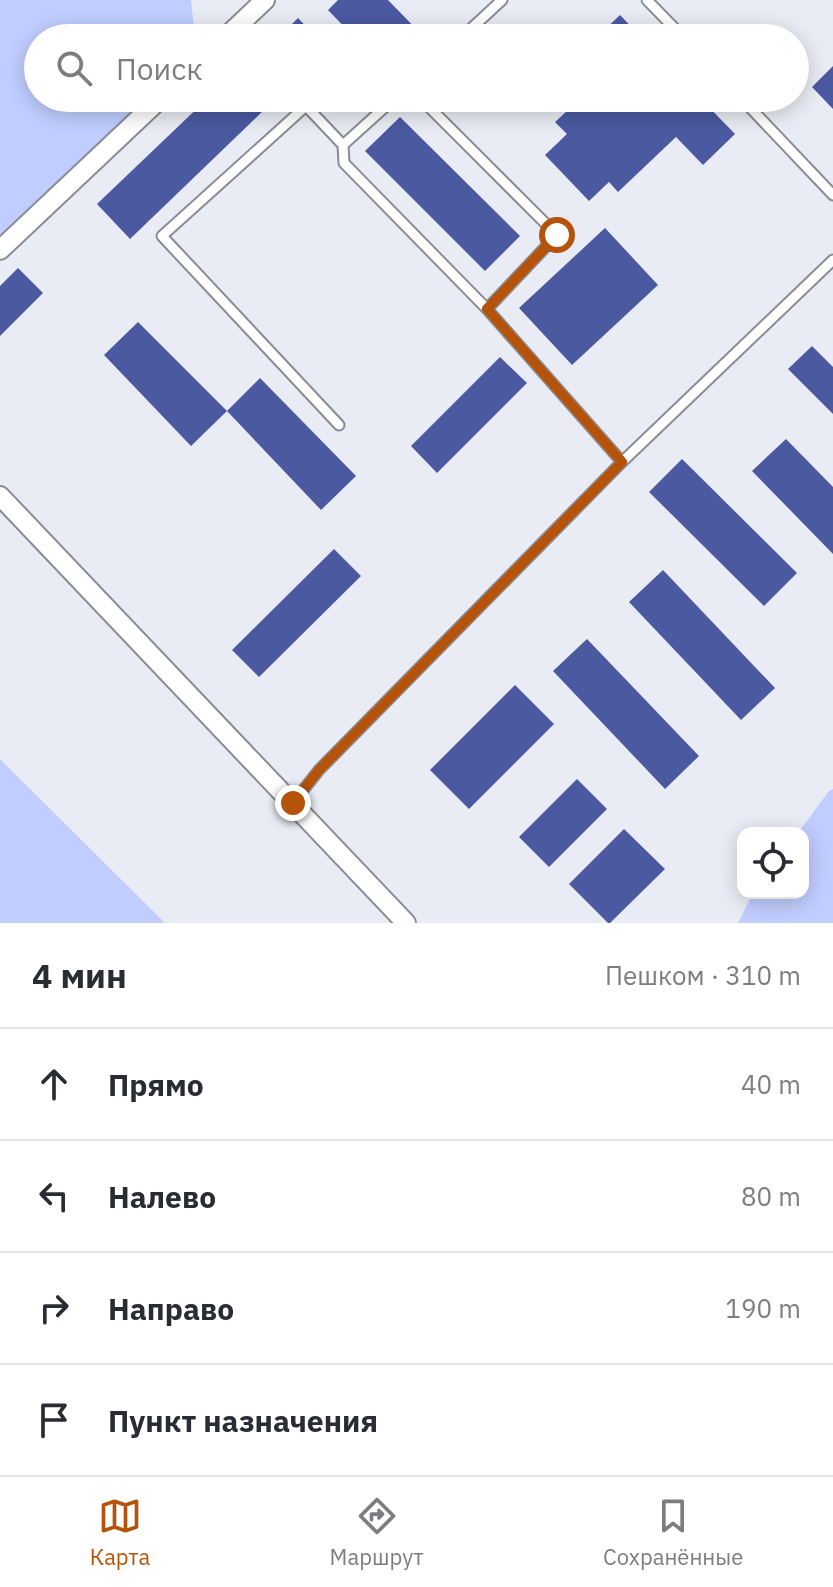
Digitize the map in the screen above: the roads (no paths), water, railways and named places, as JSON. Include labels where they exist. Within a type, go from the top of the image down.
[{"type":"street","points":[[244,24],[265,0]]},
{"type":"street","points":[[0,250],[146,112]]},
{"type":"street","points":[[0,496],[406,923]]},
{"type":"lane","points":[[476,24],[502,0]]},
{"type":"lane","points":[[647,0],[670,24]]},
{"type":"lane","points":[[292,112],[162,236],[339,425]]},
{"type":"lane","points":[[312,112],[343,145],[344,163],[487,309],[622,462]]},
{"type":"lane","points":[[343,145],[380,112]]},
{"type":"lane","points":[[434,112],[557,235],[487,309]]},
{"type":"lane","points":[[754,112],[833,195]]},
{"type":"lane","points":[[293,803],[319,770],[622,462],[833,260]]}]
